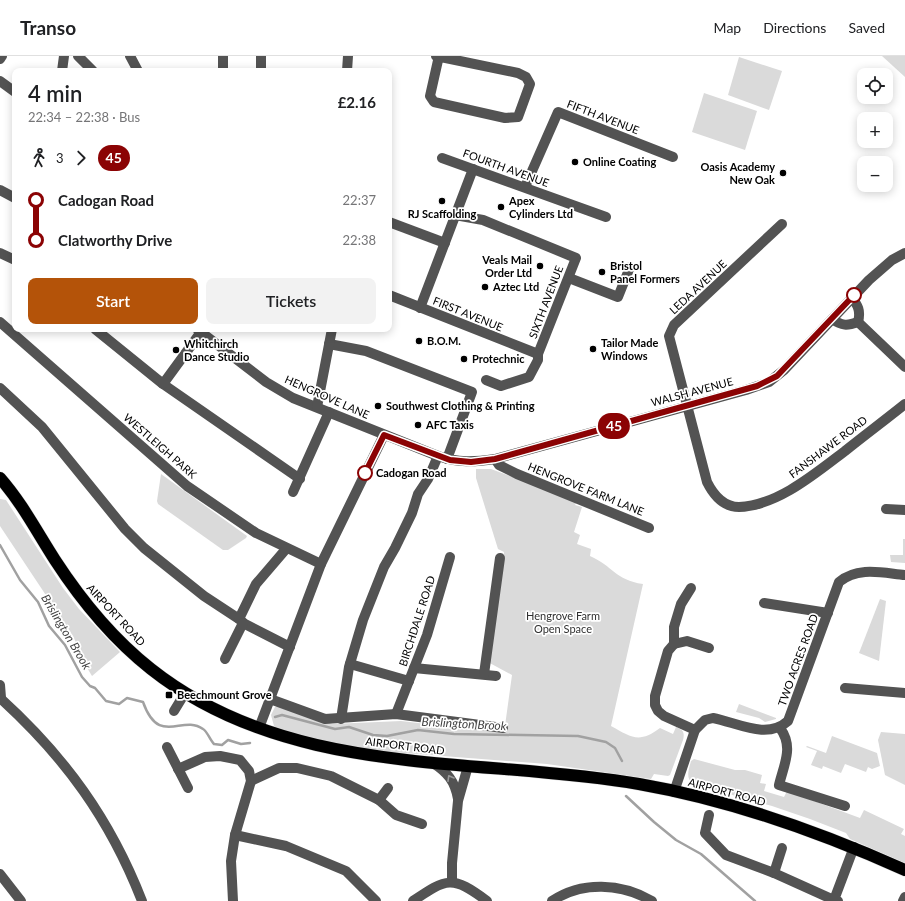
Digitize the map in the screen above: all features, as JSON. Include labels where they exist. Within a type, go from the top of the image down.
[{"type":"highway","name":"AIRPORT ROAD","points":[[0,478],[18,501],[55,560],[78,593],[100,620],[150,668],[203,704],[234,719],[301,742],[336,750],[432,763],[580,776],[640,784],[785,821],[854,847],[905,870]]},
{"type":"street","points":[[62,68],[64,56]]},
{"type":"street","points":[[78,56],[90,68]]},
{"type":"street","points":[[130,56],[136,68]]},
{"type":"street","points":[[223,56],[223,68]]},
{"type":"street","points":[[262,56],[262,68]]},
{"type":"street","points":[[347,68],[348,56]]},
{"type":"street","points":[[438,56],[518,73],[526,77],[530,84],[518,117],[505,118],[434,102],[430,96],[438,56]]},
{"type":"street","points":[[0,82],[12,90]]},
{"type":"street","name":"FIFTH AVENUE","points":[[525,188],[558,112],[673,156]]},
{"type":"street","name":"FOURTH AVENUE","points":[[442,158],[606,217]]},
{"type":"street","points":[[420,308],[473,169]]},
{"type":"street","points":[[1,192],[12,197]]},
{"type":"street","name":"SIXTH AVENUE","points":[[455,215],[483,220],[576,258],[538,354],[538,360],[526,379],[501,386],[486,380]]},
{"type":"street","points":[[392,223],[445,243]]},
{"type":"street","name":"LEDA AVENUE","points":[[688,406],[670,343],[670,330],[782,224]]},
{"type":"street","name":"WALSH AVENUE","points":[[443,458],[471,462],[495,459],[688,406],[757,386],[773,379],[784,370],[851,297],[878,271],[905,253]]},
{"type":"street","points":[[0,254],[12,259]]},
{"type":"street","points":[[569,278],[618,297],[630,267]]},
{"type":"street","name":"FIRST AVENUE","points":[[392,296],[538,354]]},
{"type":"street","points":[[832,319],[840,325],[848,326],[858,322],[860,316],[858,306],[851,297]]},
{"type":"street","name":"WESTLEIGH PARK","points":[[0,322],[187,486],[241,524],[286,549],[321,564]]},
{"type":"street","points":[[858,322],[905,367]]},
{"type":"street","points":[[100,332],[163,384],[300,479]]},
{"type":"street","points":[[163,384],[198,332]]},
{"type":"street","name":"HENGROVE LANE","points":[[202,332],[266,382],[293,398],[443,458]]},
{"type":"street","points":[[317,407],[331,332]]},
{"type":"street","points":[[329,344],[366,352],[472,392],[443,458],[418,494],[412,513],[384,567],[363,620],[350,664],[341,719]]},
{"type":"street","points":[[0,388],[42,427],[117,519],[144,548],[204,596],[241,621],[290,647]]},
{"type":"street","name":"FANSHAWE ROAD","points":[[688,406],[707,482],[712,492],[723,502],[739,506],[760,502],[798,486],[905,404]]},
{"type":"street","points":[[293,492],[329,412]]},
{"type":"street","points":[[259,728],[321,564],[384,435]]},
{"type":"street","name":"HENGROVE FARM LANE","points":[[495,459],[499,465],[517,474],[650,528]]},
{"type":"street","points":[[886,509],[905,510]]},
{"type":"street","points":[[225,658],[256,584],[286,549]]},
{"type":"street","name":"BIRCHDALE ROAD","points":[[396,714],[427,635],[450,557]]},
{"type":"street","points":[[484,674],[500,558]]},
{"type":"street","name":"TWO ACRES ROAD","points":[[780,728],[788,721],[840,582],[852,573],[862,572],[905,575]]},
{"type":"street","points":[[691,588],[681,604],[674,626],[674,644],[668,652],[655,696],[655,705],[658,711],[664,716],[695,730]]},
{"type":"street","points":[[764,603],[828,613]]},
{"type":"street","points":[[674,644],[687,641],[709,648]]},
{"type":"street","points":[[350,664],[409,681]]},
{"type":"street","points":[[414,668],[496,676]]},
{"type":"street","points":[[0,685],[0,698],[57,755],[86,793],[114,839],[142,901]]},
{"type":"street","points":[[845,688],[905,694]]},
{"type":"street","points":[[174,711],[185,693]]},
{"type":"street","points":[[270,699],[324,719],[396,714],[503,728]]},
{"type":"street","points":[[674,792],[695,730],[706,720],[713,718],[760,730],[770,731],[780,728],[784,734],[788,747],[779,785],[845,806]]},
{"type":"street","points":[[167,747],[188,788]]},
{"type":"street","points":[[178,769],[204,757],[220,756],[240,760],[249,771],[251,781],[235,835],[231,860],[233,901]]},
{"type":"street","points":[[432,763],[447,773],[456,788],[458,801]]},
{"type":"street","points":[[452,882],[458,801],[468,766]]},
{"type":"street","points":[[251,781],[279,768],[297,768],[331,776],[379,800],[396,815],[422,824]]},
{"type":"street","points":[[379,800],[388,788]]},
{"type":"street","points":[[709,815],[705,833],[726,855],[774,873],[836,900],[854,847]]},
{"type":"street","points":[[235,835],[286,846],[346,871],[376,901]]},
{"type":"street","points":[[774,873],[782,848]]},
{"type":"street","points":[[0,874],[21,901]]},
{"type":"street","points":[[413,901],[435,886],[452,882],[466,887],[487,901]]},
{"type":"street","points":[[552,901],[570,892],[594,886],[622,889],[652,901]]},
{"type":"street","points":[[903,901],[905,896]]},
{"type":"green space","points":[[882,56],[905,56],[905,77]]},
{"type":"green space","points":[[739,57],[782,71],[769,110],[728,95]]},
{"type":"green space","points":[[704,93],[757,111],[745,150],[692,132]]},
{"type":"green space","name":"Hengrove Farm Open Space","points":[[476,469],[491,469],[577,501],[575,505],[582,507],[574,532],[580,535],[577,544],[591,549],[590,556],[620,576],[643,584],[611,726],[635,737],[646,736],[660,728],[673,734],[676,727],[682,730],[684,733],[683,740],[670,775],[654,774],[651,779],[547,764],[379,751],[337,744],[278,729],[274,726],[271,715],[275,707],[278,706],[332,724],[401,721],[504,733],[512,675],[486,661],[504,552],[498,549],[476,478]]},
{"type":"green space","points":[[161,474],[247,536],[246,538],[228,550],[223,550],[158,504],[157,501]]},
{"type":"green space","points":[[0,499],[6,500],[63,588],[79,609],[120,652],[92,676],[73,636],[0,526]]},
{"type":"green space","points":[[903,539],[905,539],[905,563],[891,562],[890,555],[903,555]]},
{"type":"green space","points":[[880,599],[886,601],[879,661],[859,653]]},
{"type":"green space","points":[[739,704],[776,719],[765,722],[759,718],[736,712]]},
{"type":"green space","points":[[881,732],[905,734],[905,785],[885,775],[878,740]]},
{"type":"green space","points":[[832,736],[877,753],[880,766],[872,769],[868,767],[866,772],[845,764],[841,773],[823,766],[822,769],[811,765],[817,751],[806,747],[807,746],[826,753]]},
{"type":"green space","points":[[694,759],[735,770],[745,770],[762,775],[760,783],[766,784],[764,791],[784,797],[787,791],[860,818],[864,810],[904,829],[901,834],[905,836],[905,863],[850,839],[846,833],[810,819],[772,806],[693,784],[689,779],[688,773],[691,761]]},
{"type":"waterway","name":"Brislington Brook","points":[[0,545],[20,580],[38,602],[49,626],[65,645],[82,677],[90,686],[95,688],[106,701],[119,704],[127,698],[143,702],[149,715],[156,723],[171,727],[195,725],[204,730],[214,744],[222,745],[228,740],[241,744],[250,743]]},
{"type":"waterway","name":"Brislington Brook","points":[[275,717],[282,715],[335,729],[349,727],[373,735],[387,736],[418,730],[454,734],[578,736],[606,742],[615,748],[622,761]]},
{"type":"waterway","name":"Brislington Brook","points":[[626,796],[676,840],[701,854],[755,901]]},
{"type":"bus line","name":"45","points":[[365,473],[384,435],[450,460],[471,462],[495,459],[769,382],[784,370],[854,295]]},
{"type":"place","name":"Online Coating","points":[[575,162]]},
{"type":"place","name":"Oasis Academy New Oak","points":[[783,173]]},
{"type":"place","name":"RJ Scaffolding","points":[[442,201]]},
{"type":"place","name":"Apex Cylinders Ltd","points":[[501,207]]},
{"type":"place","name":"Veals Mail Order Ltd","points":[[540,266]]},
{"type":"place","name":"Bristol Panel Formers","points":[[602,272]]},
{"type":"place","name":"Aztec Ltd","points":[[485,287]]},
{"type":"place","name":"B.O.M.","points":[[419,341]]},
{"type":"place","name":"Tailor Made Windows","points":[[593,349]]},
{"type":"place","name":"Whitchirch Dance Studio","points":[[176,350]]},
{"type":"place","name":"Protechnic","points":[[464,359]]},
{"type":"place","name":"Southwest Clothing & Printing","points":[[378,406]]},
{"type":"place","name":"AFC Taxis","points":[[418,425]]},
{"type":"place","name":"Cadogan Road","points":[[365,473]]},
{"type":"place","name":"Beechmount Grove","points":[[169,695]]}]
